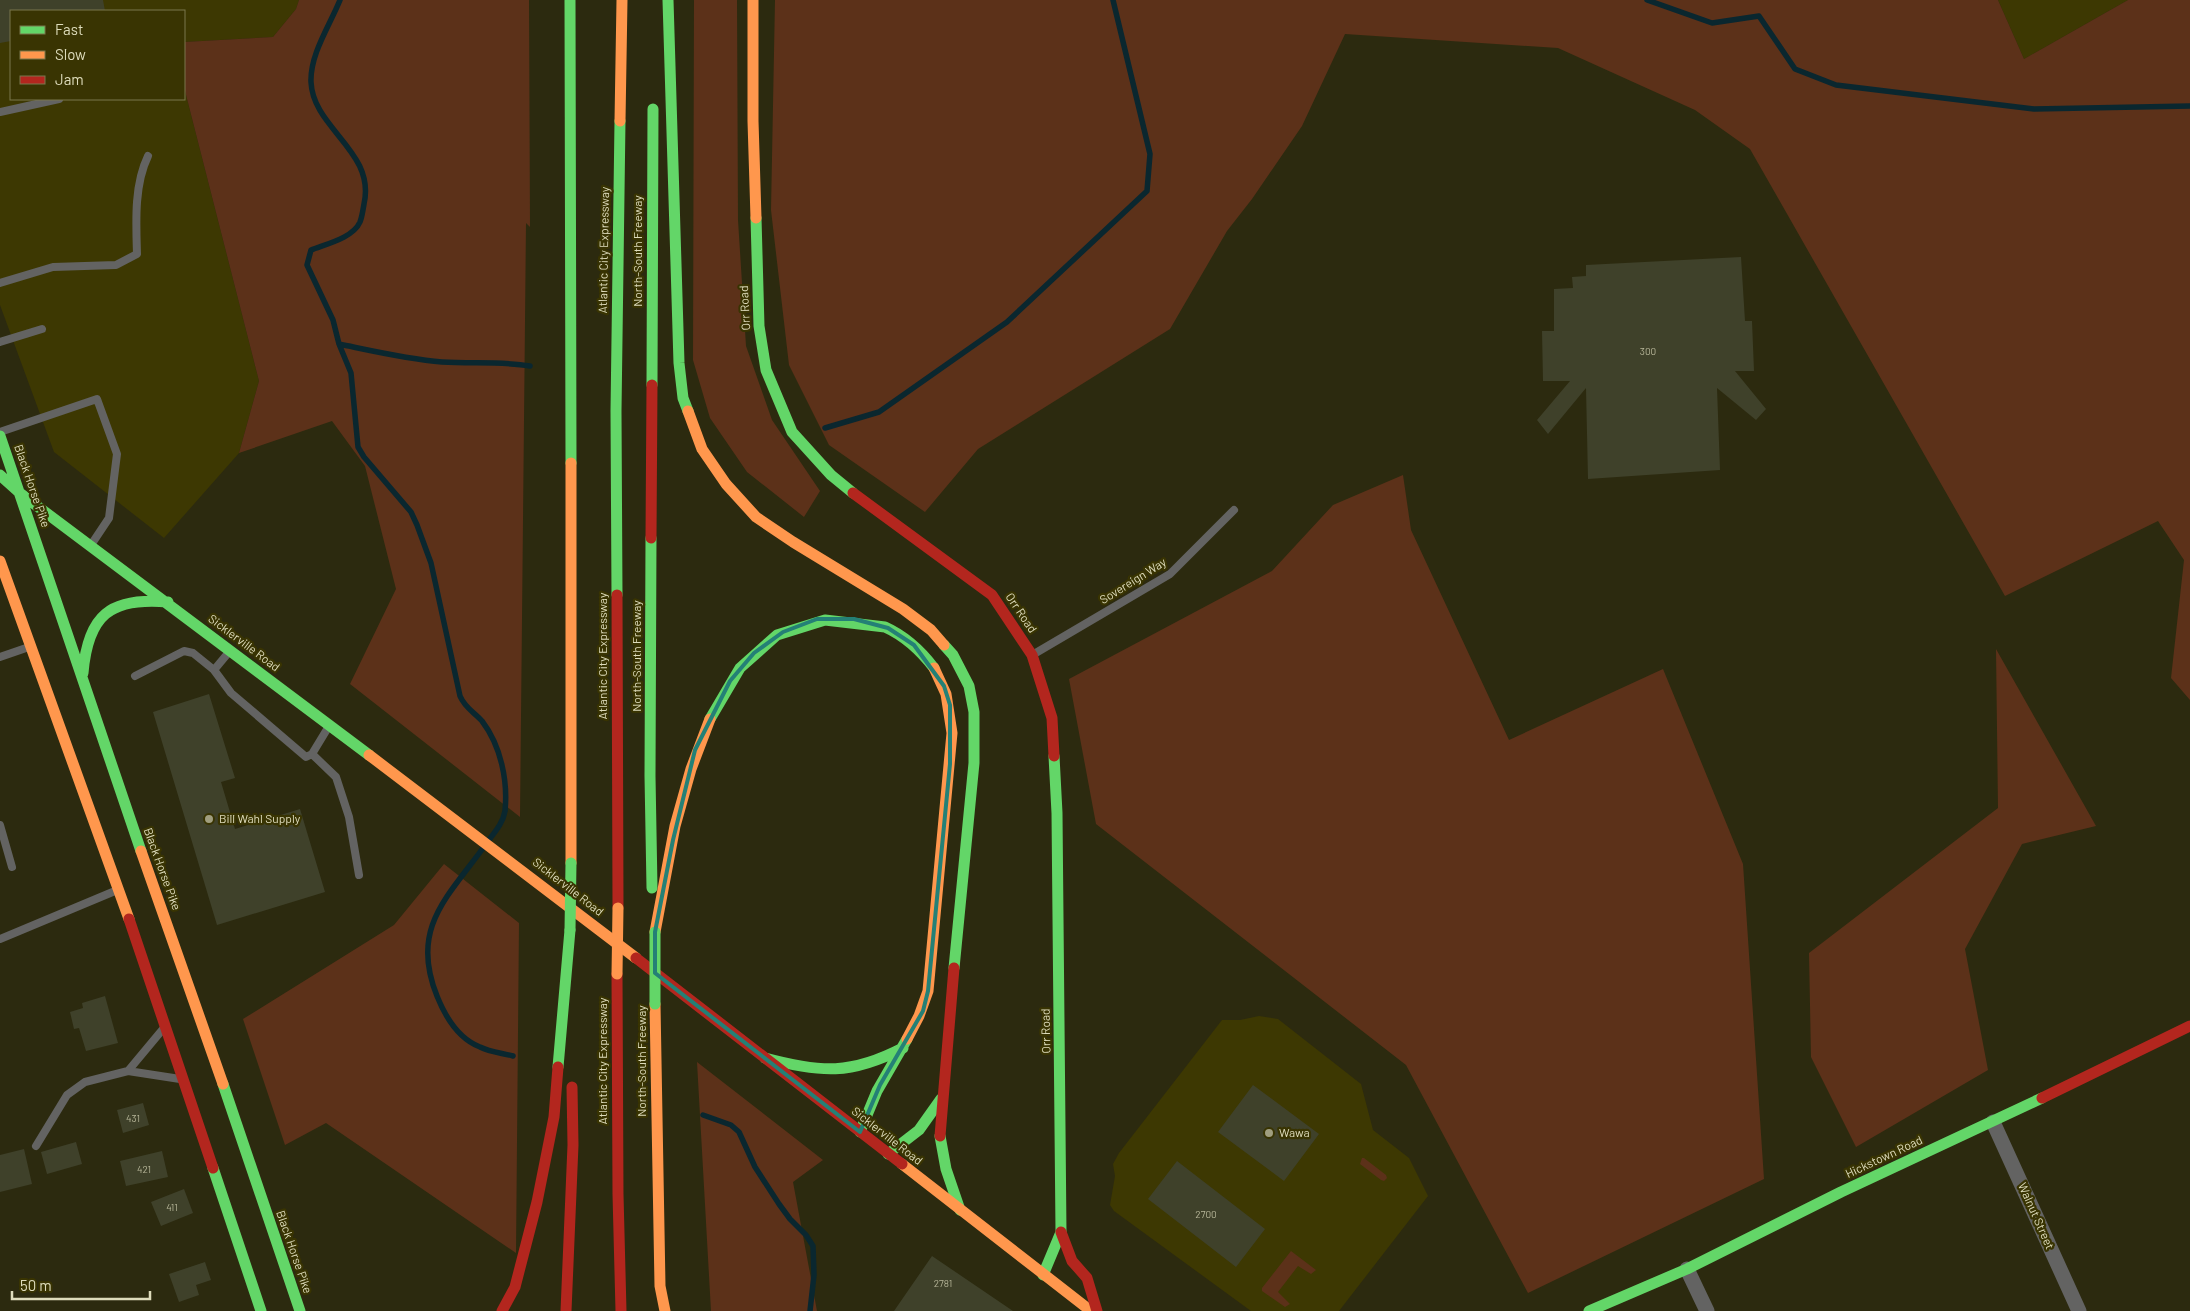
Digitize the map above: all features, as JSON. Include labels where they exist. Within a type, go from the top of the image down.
[{"type":"main road","points":[[570,0],[570,930],[572,1048]]},
{"type":"main road","name":"Atlantic City Expressway","points":[[621,1311],[618,1194],[616,411],[622,0]]},
{"type":"main road","points":[[668,0],[678,363],[683,398],[702,449],[726,484],[756,517],[793,542],[903,609],[931,630],[953,656],[969,686],[974,712],[974,763],[951,988],[940,1146],[947,1174],[960,1210]]},
{"type":"main road","name":"Orr Road","points":[[753,0],[753,121],[759,326],[766,370],[792,432],[831,475],[868,505],[992,595],[1032,655],[1052,718],[1057,813],[1062,1232],[1043,1274]]},
{"type":"main road","name":"North-South Freeway","points":[[653,99],[650,776],[652,877],[656,932],[660,1286],[665,1311]]},
{"type":"main road","name":"Black Horse Pike","points":[[0,434],[273,1251],[300,1311]]},
{"type":"main road","name":"Sicklerville Road","points":[[0,475],[21,494],[168,602],[492,847],[1091,1311]]},
{"type":"main road","points":[[0,561],[117,890],[161,996],[166,1025],[248,1258],[261,1311]]},
{"type":"main road","points":[[83,682],[85,646],[92,628],[107,612],[120,604],[132,601],[147,599],[168,602]]},
{"type":"main road","points":[[656,932],[683,794],[696,750],[711,713],[730,681],[754,653],[783,632],[817,619],[854,619],[888,628],[914,645],[944,686],[950,705],[952,733],[928,991],[923,1010],[904,1047],[880,1085],[860,1132]]},
{"type":"main road","points":[[502,1311],[515,1287],[537,1202],[554,1117],[570,930]]},
{"type":"main road","name":"Hickstown Road","points":[[1589,1311],[1687,1269],[1841,1192],[1993,1122],[2190,1026]]},
{"type":"main road","points":[[765,1058],[804,1068],[835,1071],[869,1065],[904,1047]]},
{"type":"main road","points":[[572,1077],[578,1301]]},
{"type":"main road","points":[[888,1154],[908,1141],[923,1127],[932,1116],[943,1096]]},
{"type":"main road","points":[[566,1311],[573,1145]]},
{"type":"main road","points":[[1062,1232],[1072,1261],[1087,1278],[1097,1311]]},
{"type":"street","name":"Walnut Street","points":[[1993,1122],[2079,1311]]},
{"type":"street","points":[[1687,1269],[1707,1311]]},
{"type":"lane","points":[[0,112],[54,100]]},
{"type":"lane","points":[[0,282],[53,267],[116,265],[137,254],[136,218],[142,168],[148,156]]},
{"type":"lane","points":[[0,342],[42,329]]},
{"type":"lane","points":[[0,434],[97,399],[117,454],[109,518],[91,545]]},
{"type":"lane","name":"Sovereign Way","points":[[1032,655],[1170,574],[1234,510]]},
{"type":"lane","points":[[0,657],[30,647]]},
{"type":"lane","points":[[214,670],[231,650]]},
{"type":"lane","points":[[135,676],[184,651],[193,653],[214,670],[231,693],[306,757],[312,754],[330,725]]},
{"type":"lane","points":[[312,754],[336,777],[349,817],[359,875]]},
{"type":"lane","points":[[0,826],[12,867]]},
{"type":"lane","points":[[0,940],[117,890]]},
{"type":"lane","points":[[128,1071],[166,1025]]},
{"type":"lane","points":[[36,1146],[67,1095],[85,1082],[128,1071],[184,1080]]},
{"type":"highlighted area","points":[[817,619],[854,619],[888,628],[914,645],[944,686],[950,705],[950,764],[928,991],[923,1011],[880,1085],[860,1132],[655,973],[655,932],[673,840],[695,750],[730,681],[754,653],[783,632]]},
{"type":"shaded area","points":[[0,0],[299,0],[296,9],[273,37],[185,42],[185,10],[10,10],[10,100],[185,100],[185,91],[259,381],[239,453],[164,538],[54,452],[0,305]]},
{"type":"shaded area","points":[[299,0],[529,0],[530,227],[526,223],[520,817],[350,684],[396,589],[365,466],[332,421],[239,453],[259,381],[185,91],[185,42],[273,37],[296,9]]},
{"type":"shaded area","points":[[694,0],[737,0],[738,220],[746,346],[772,420],[820,491],[804,517],[747,472],[710,418],[693,360]]},
{"type":"shaded area","points":[[775,0],[1998,0],[2024,59],[2128,0],[2190,0],[2190,700],[2171,678],[2184,560],[2158,521],[2005,596],[1750,149],[1695,110],[1558,48],[1345,34],[1302,126],[1252,199],[1227,231],[1170,329],[978,449],[925,512],[829,445],[789,365],[771,210]]},
{"type":"shaded area","points":[[1998,0],[2128,0],[2024,59]]},
{"type":"shaded area","points":[[1403,475],[1411,530],[1509,740],[1663,669],[1743,864],[1764,1179],[1528,1293],[1406,1065],[1096,824],[1069,679],[1272,571],[1333,505]]},
{"type":"shaded area","points":[[1996,649],[2096,826],[2022,844],[1965,949],[1988,1070],[1856,1147],[1811,1057],[1809,953],[1998,808]]},
{"type":"shaded area","points":[[444,864],[519,923],[516,1253],[326,1123],[285,1145],[243,1019],[394,925]]},
{"type":"shaded area","name":"Wawa","points":[[1259,1016],[1278,1019],[1361,1084],[1373,1130],[1409,1158],[1428,1196],[1339,1311],[1251,1311],[1114,1211],[1110,1205],[1115,1176],[1113,1164],[1119,1153],[1222,1020],[1240,1020]]},
{"type":"shaded area","points":[[697,1062],[823,1160],[793,1182],[817,1311],[711,1311]]},
{"type":"shaded area","points":[[1362,1158],[1386,1175],[1387,1178],[1384,1181],[1381,1180],[1360,1164]]},
{"type":"shaded area","points":[[1291,1251],[1316,1270],[1311,1274],[1298,1266],[1278,1292],[1290,1304],[1285,1307],[1262,1291],[1262,1288]]},
{"type":"building","points":[[0,0],[103,0],[105,10],[10,10],[10,41],[0,43]]},
{"type":"building","points":[[1741,257],[1745,321],[1752,321],[1754,371],[1735,371],[1766,409],[1756,420],[1717,388],[1720,470],[1588,479],[1586,388],[1548,434],[1537,420],[1570,381],[1543,381],[1542,331],[1554,331],[1554,289],[1573,288],[1572,277],[1586,276],[1586,265]]},
{"type":"building","name":"Bill Wahl Supply","points":[[209,694],[235,778],[221,782],[235,829],[300,809],[325,892],[217,925],[153,712]]},
{"type":"building","points":[[105,996],[118,1043],[86,1051],[79,1028],[74,1029],[70,1012],[83,1008],[82,1003]]},
{"type":"building","name":"Wawa","points":[[1253,1085],[1319,1134],[1284,1181],[1218,1132]]},
{"type":"building","points":[[143,1103],[149,1125],[123,1133],[117,1110]]},
{"type":"building","points":[[76,1142],[82,1164],[47,1174],[41,1152]]},
{"type":"building","points":[[24,1149],[32,1184],[0,1192],[0,1155]]},
{"type":"building","points":[[162,1151],[168,1177],[126,1186],[120,1161]]},
{"type":"building","points":[[1177,1161],[1265,1229],[1236,1267],[1148,1199]]},
{"type":"building","points":[[184,1189],[193,1213],[161,1226],[151,1202]]},
{"type":"building","points":[[932,1256],[1013,1311],[894,1311]]},
{"type":"building","points":[[205,1262],[211,1280],[196,1285],[199,1295],[179,1302],[169,1274]]},
{"type":"waterway","points":[[340,0],[317,50],[311,82],[314,99],[322,113],[353,154],[361,169],[365,185],[364,204],[361,220],[356,228],[338,240],[311,250],[307,265],[333,320],[339,344],[351,373],[358,447],[364,457],[411,512],[417,525],[431,563],[460,696],[464,704],[482,721],[489,731],[502,764],[506,800],[502,820],[495,833],[459,880],[437,914],[430,931],[428,950],[430,972],[437,996],[444,1011],[459,1033],[472,1043],[488,1050],[513,1056]]},
{"type":"waterway","points":[[825,428],[879,412],[1007,322],[1147,191],[1150,154],[1113,0]]},
{"type":"waterway","points":[[1647,0],[1712,23],[1759,16],[1795,69],[1836,85],[2034,109],[2190,106]]},
{"type":"waterway","points":[[339,344],[429,361],[530,366]]},
{"type":"waterway","points":[[703,1115],[731,1125],[739,1132],[755,1167],[779,1204],[813,1246],[814,1275],[810,1311]]},
{"type":"traffic: fast","points":[[570,0],[571,463]]},
{"type":"traffic: fast","points":[[668,0],[679,363],[683,398],[688,411]]},
{"type":"traffic: fast","points":[[652,385],[653,109]]},
{"type":"traffic: fast","points":[[617,595],[616,411],[620,121]]},
{"type":"traffic: fast","points":[[756,218],[759,326],[766,370],[792,432],[831,475],[853,493]]},
{"type":"traffic: fast","points":[[0,436],[141,851]]},
{"type":"traffic: fast","points":[[0,475],[21,494],[369,755]]},
{"type":"traffic: fast","points":[[651,538],[650,776],[652,888]]},
{"type":"traffic: fast","points":[[83,673],[90,637],[97,624],[106,614],[117,607],[131,603],[148,601],[168,602]]},
{"type":"traffic: fast","points":[[710,719],[740,668],[777,635],[825,620],[885,627],[912,644],[934,668]]},
{"type":"traffic: fast","points":[[944,645],[953,655],[969,686],[974,712],[974,763],[954,968]]},
{"type":"traffic: fast","points":[[1043,1275],[1061,1232],[1057,813],[1054,756]]},
{"type":"traffic: fast","points":[[570,930],[571,863]]},
{"type":"traffic: fast","points":[[558,1067],[570,930]]},
{"type":"traffic: fast","points":[[655,932],[655,1004]]},
{"type":"traffic: fast","points":[[860,1132],[877,1091],[907,1039]]},
{"type":"traffic: fast","points":[[765,1058],[803,1067],[835,1069],[867,1063],[903,1048]]},
{"type":"traffic: fast","points":[[223,1084],[300,1311]]},
{"type":"traffic: fast","points":[[1589,1311],[1687,1269],[1841,1192],[2042,1098]]},
{"type":"traffic: fast","points":[[888,1154],[919,1130],[941,1099]]},
{"type":"traffic: fast","points":[[940,1136],[946,1169],[960,1210]]},
{"type":"traffic: fast","points":[[213,1168],[261,1311]]},
{"type":"traffic: slow","points":[[620,121],[622,0]]},
{"type":"traffic: slow","points":[[753,0],[753,121],[756,218]]},
{"type":"traffic: slow","points":[[688,411],[702,449],[726,484],[756,517],[793,542],[903,609],[931,630],[944,645]]},
{"type":"traffic: slow","points":[[571,463],[571,863]]},
{"type":"traffic: slow","points":[[0,561],[129,919]]},
{"type":"traffic: slow","points":[[907,1039],[919,1016],[928,991],[952,733],[946,694],[934,668]]},
{"type":"traffic: slow","points":[[655,932],[675,826],[691,769],[710,719]]},
{"type":"traffic: slow","points":[[369,755],[636,958]]},
{"type":"traffic: slow","points":[[141,851],[223,1084]]},
{"type":"traffic: slow","points":[[617,974],[618,908]]},
{"type":"traffic: slow","points":[[655,1004],[660,1286],[665,1311]]},
{"type":"traffic: slow","points":[[902,1164],[1091,1311]]},
{"type":"traffic: jam","points":[[651,538],[652,385]]},
{"type":"traffic: jam","points":[[853,493],[992,595],[1032,655],[1052,718],[1054,756]]},
{"type":"traffic: jam","points":[[617,595],[618,908]]},
{"type":"traffic: jam","points":[[129,919],[213,1168]]},
{"type":"traffic: jam","points":[[636,958],[902,1164]]},
{"type":"traffic: jam","points":[[940,1136],[954,968]]},
{"type":"traffic: jam","points":[[617,974],[618,1194],[621,1311]]},
{"type":"traffic: jam","points":[[2042,1098],[2190,1026]]},
{"type":"traffic: jam","points":[[502,1311],[515,1287],[537,1202],[554,1117],[558,1067]]},
{"type":"traffic: jam","points":[[566,1311],[573,1145],[572,1087]]},
{"type":"traffic: jam","points":[[1061,1232],[1072,1261],[1087,1278],[1097,1311]]},
{"type":"place","name":"Bill Wahl Supply","points":[[209,819]]},
{"type":"place","name":"Wawa","points":[[1269,1133]]}]
